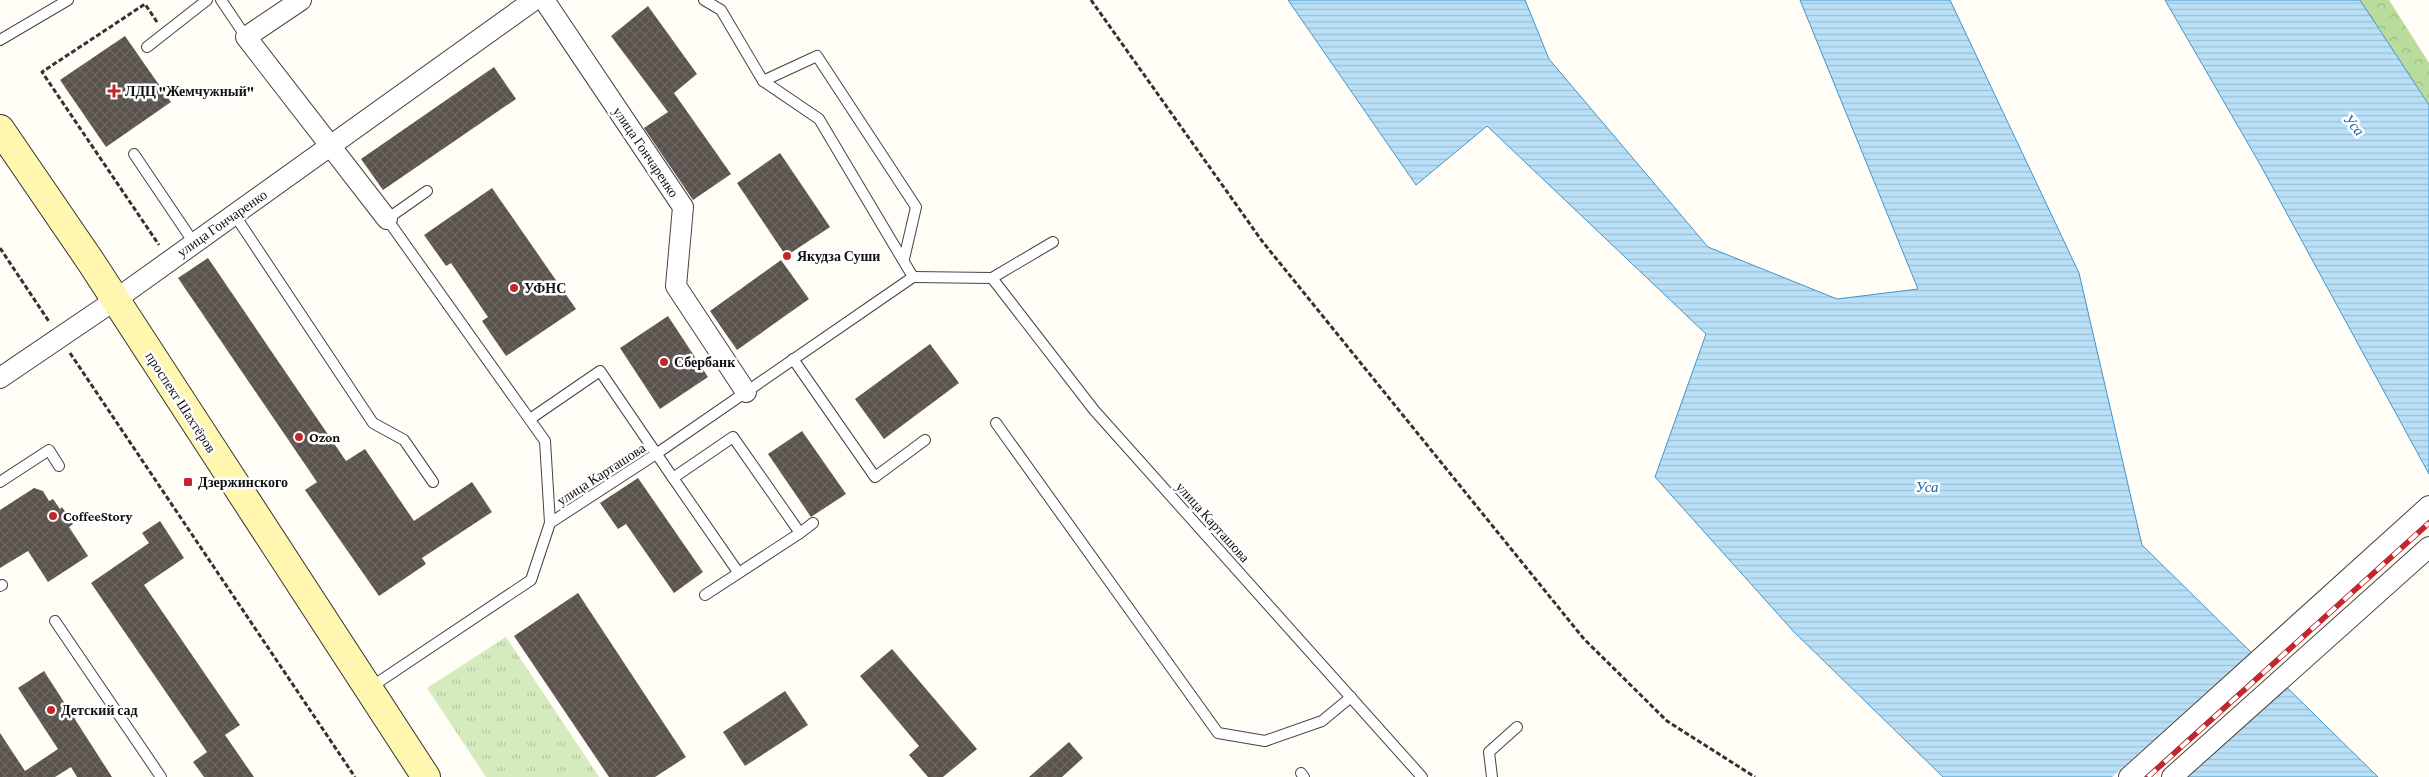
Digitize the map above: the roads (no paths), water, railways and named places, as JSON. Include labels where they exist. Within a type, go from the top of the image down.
[{"type":"main road","name":"проспект Шахтёров","points":[[0,129],[115,300],[426,777]]},
{"type":"street","points":[[301,0],[246,37],[386,219]]},
{"type":"street","name":"улица Гончаренко","points":[[0,378],[115,300],[534,0]]},
{"type":"street","name":"улица Гончаренко","points":[[544,0],[683,207],[676,286],[746,392]]},
{"type":"street","points":[[2130,777],[2429,506]]},
{"type":"street","points":[[2172,777],[2429,547]]},
{"type":"lane","points":[[0,40],[68,0]]},
{"type":"lane","points":[[147,47],[207,0]]},
{"type":"lane","points":[[220,0],[246,37]]},
{"type":"lane","points":[[704,0],[720,10],[763,81],[819,119],[913,277],[992,278],[1053,242]]},
{"type":"lane","points":[[763,81],[817,56],[916,207],[904,259]]},
{"type":"lane","points":[[134,154],[194,243]]},
{"type":"lane","points":[[427,191],[386,219],[545,441],[550,523]]},
{"type":"lane","points":[[234,214],[373,423],[404,440],[433,482]]},
{"type":"lane","name":"улица Карташова","points":[[367,689],[531,580],[550,523],[656,454],[913,277]]},
{"type":"lane","name":"улица Карташова","points":[[992,278],[1094,410],[1422,777]]},
{"type":"lane","points":[[793,360],[875,477],[925,440]]},
{"type":"lane","points":[[530,419],[600,371],[738,572]]},
{"type":"lane","points":[[996,422],[1218,733],[1265,741],[1322,721],[1351,697]]},
{"type":"lane","points":[[673,478],[733,437],[800,533]]},
{"type":"lane","points":[[0,482],[49,450],[59,466]]},
{"type":"lane","points":[[705,595],[813,523]]},
{"type":"lane","points":[[55,621],[160,777]]},
{"type":"lane","points":[[1492,777],[1489,752],[1517,727]]},
{"type":"water","name":"Уса","points":[[1288,0],[1525,0],[1549,59],[1708,247],[1837,299],[1918,289],[1800,0],[1950,0],[2079,273],[2142,545],[2378,777],[1943,777],[1794,632],[1655,477],[1706,334],[1487,126],[1416,185]]},
{"type":"water","name":"Уса","points":[[2165,0],[2360,0],[2429,105],[2429,474],[2261,166]]},
{"type":"railway","points":[[2148,777],[2429,523]]},
{"type":"place","name":"ЛДЦ \"Жемчужный\"","points":[[114,91]]},
{"type":"place","name":"Якудза Суши","points":[[787,256]]},
{"type":"place","name":"УФНС","points":[[514,288]]},
{"type":"place","name":"Сбербанк","points":[[664,362]]},
{"type":"place","name":"Ozon","points":[[299,437]]},
{"type":"place","name":"Дзержинского","points":[[188,482]]},
{"type":"place","name":"CoffeeStory","points":[[53,516]]},
{"type":"place","name":"Детский сад","points":[[51,710]]}]
